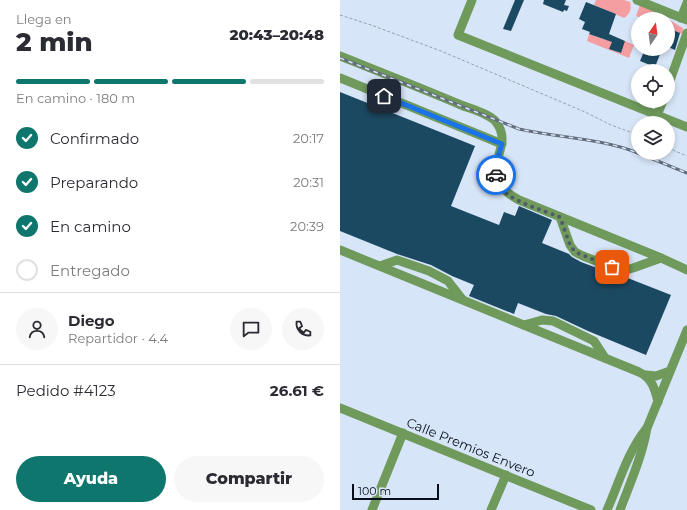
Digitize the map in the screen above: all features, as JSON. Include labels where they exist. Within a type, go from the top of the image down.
[{"type":"street","points":[[472,0],[458,35],[687,127]]},
{"type":"street","points":[[637,0],[684,19],[687,3]]},
{"type":"street","points":[[675,66],[687,33]]},
{"type":"street","points":[[340,56],[490,117],[496,121],[502,136],[502,144],[495,170],[502,189],[508,194],[519,200],[687,270]]},
{"type":"street","points":[[340,78],[502,144]]},
{"type":"street","points":[[658,115],[660,108]]},
{"type":"street","points":[[560,217],[570,245],[575,252],[612,267],[626,270],[661,258]]},
{"type":"street","points":[[340,250],[646,375],[656,376],[670,371]]},
{"type":"street","points":[[380,266],[397,260],[429,271],[448,281],[462,299]]},
{"type":"street","points":[[524,325],[542,320],[553,321],[594,341],[605,358]]},
{"type":"street","points":[[620,510],[639,460],[647,428],[687,330]]},
{"type":"street","points":[[646,375],[653,384],[658,402]]},
{"type":"street","name":"Calle Premios Envero","points":[[340,408],[591,510]]},
{"type":"street","points":[[607,510],[629,457],[638,439],[647,428]]},
{"type":"street","points":[[372,510],[403,433]]},
{"type":"street","points":[[491,510],[506,475]]},
{"type":"path","points":[[340,15],[441,51],[631,132]]},
{"type":"path","points":[[675,151],[687,156]]},
{"type":"shaded area","points":[[596,0],[624,0],[630,2],[630,11],[624,18],[594,5]]},
{"type":"shaded area","points":[[640,5],[656,12],[637,12]]},
{"type":"shaded area","points":[[675,23],[683,28],[684,31],[682,34],[675,31]]},
{"type":"shaded area","points":[[589,34],[606,40],[615,37],[610,49],[620,53],[625,41],[631,44],[631,53],[629,58],[587,41]]},
{"type":"building","points":[[515,0],[524,0],[511,31],[503,29]]},
{"type":"building","points":[[544,0],[566,0],[564,5],[569,6],[567,11],[564,10],[563,12],[543,4]]},
{"type":"building","points":[[586,2],[616,14],[609,34],[625,41],[621,53],[609,49],[612,42],[589,34],[590,32],[582,29],[585,22],[579,19]]},
{"type":"building","points":[[675,31],[680,33],[675,50]]},
{"type":"building","points":[[642,56],[659,56],[656,64],[648,64],[640,61]]},
{"type":"building","points":[[340,92],[475,146],[451,206],[499,225],[504,212],[515,216],[519,206],[552,220],[542,243],[569,254],[581,262],[610,273],[620,275],[671,295],[646,355],[556,316],[546,314],[518,303],[514,314],[469,296],[474,285],[431,265],[397,254],[340,231]]},
{"type":"railway","points":[[340,58],[519,129],[594,141],[631,150]]},
{"type":"railway","points":[[655,160],[687,173]]},
{"type":"way so far","points":[[496,175],[502,189],[508,194],[560,217],[570,245],[575,252],[612,267]]},
{"type":"route","points":[[384,96],[502,144],[496,163],[496,175]]}]
